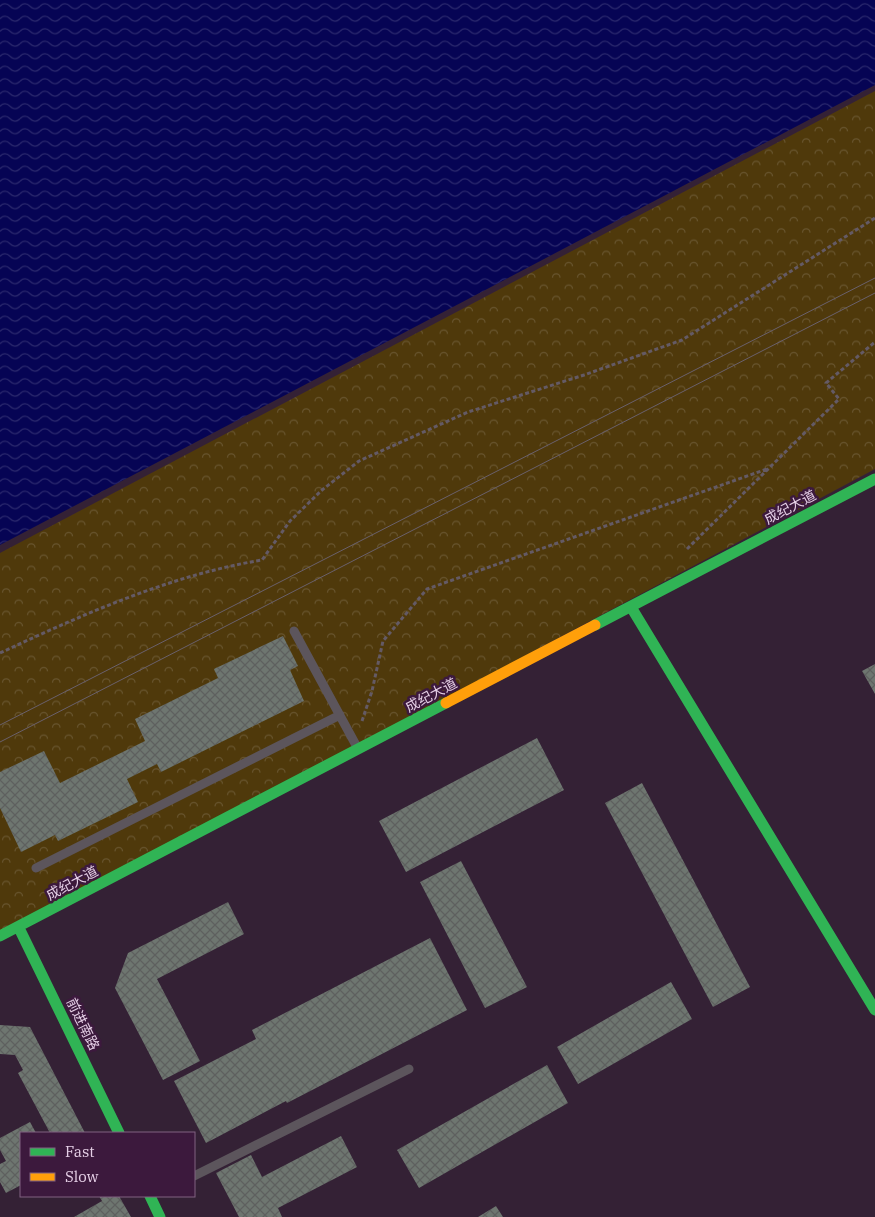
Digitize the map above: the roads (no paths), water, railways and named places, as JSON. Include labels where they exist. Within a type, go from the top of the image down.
[{"type":"main road","name":"成纪大道","points":[[0,936],[19,928],[875,479]]},
{"type":"main road","points":[[631,607],[875,1010]]},
{"type":"main road","name":"前进南路","points":[[19,928],[120,1132]]},
{"type":"main road","points":[[152,1197],[160,1217]]},
{"type":"lane","points":[[294,631],[358,750]]},
{"type":"lane","points":[[36,868],[340,716]]},
{"type":"lane","points":[[195,1176],[409,1069]]},
{"type":"water","points":[[0,0],[875,0],[875,85],[0,545]]},
{"type":"tram line","points":[[0,725],[875,278]]},
{"type":"tram line","points":[[0,742],[875,293]]}]
